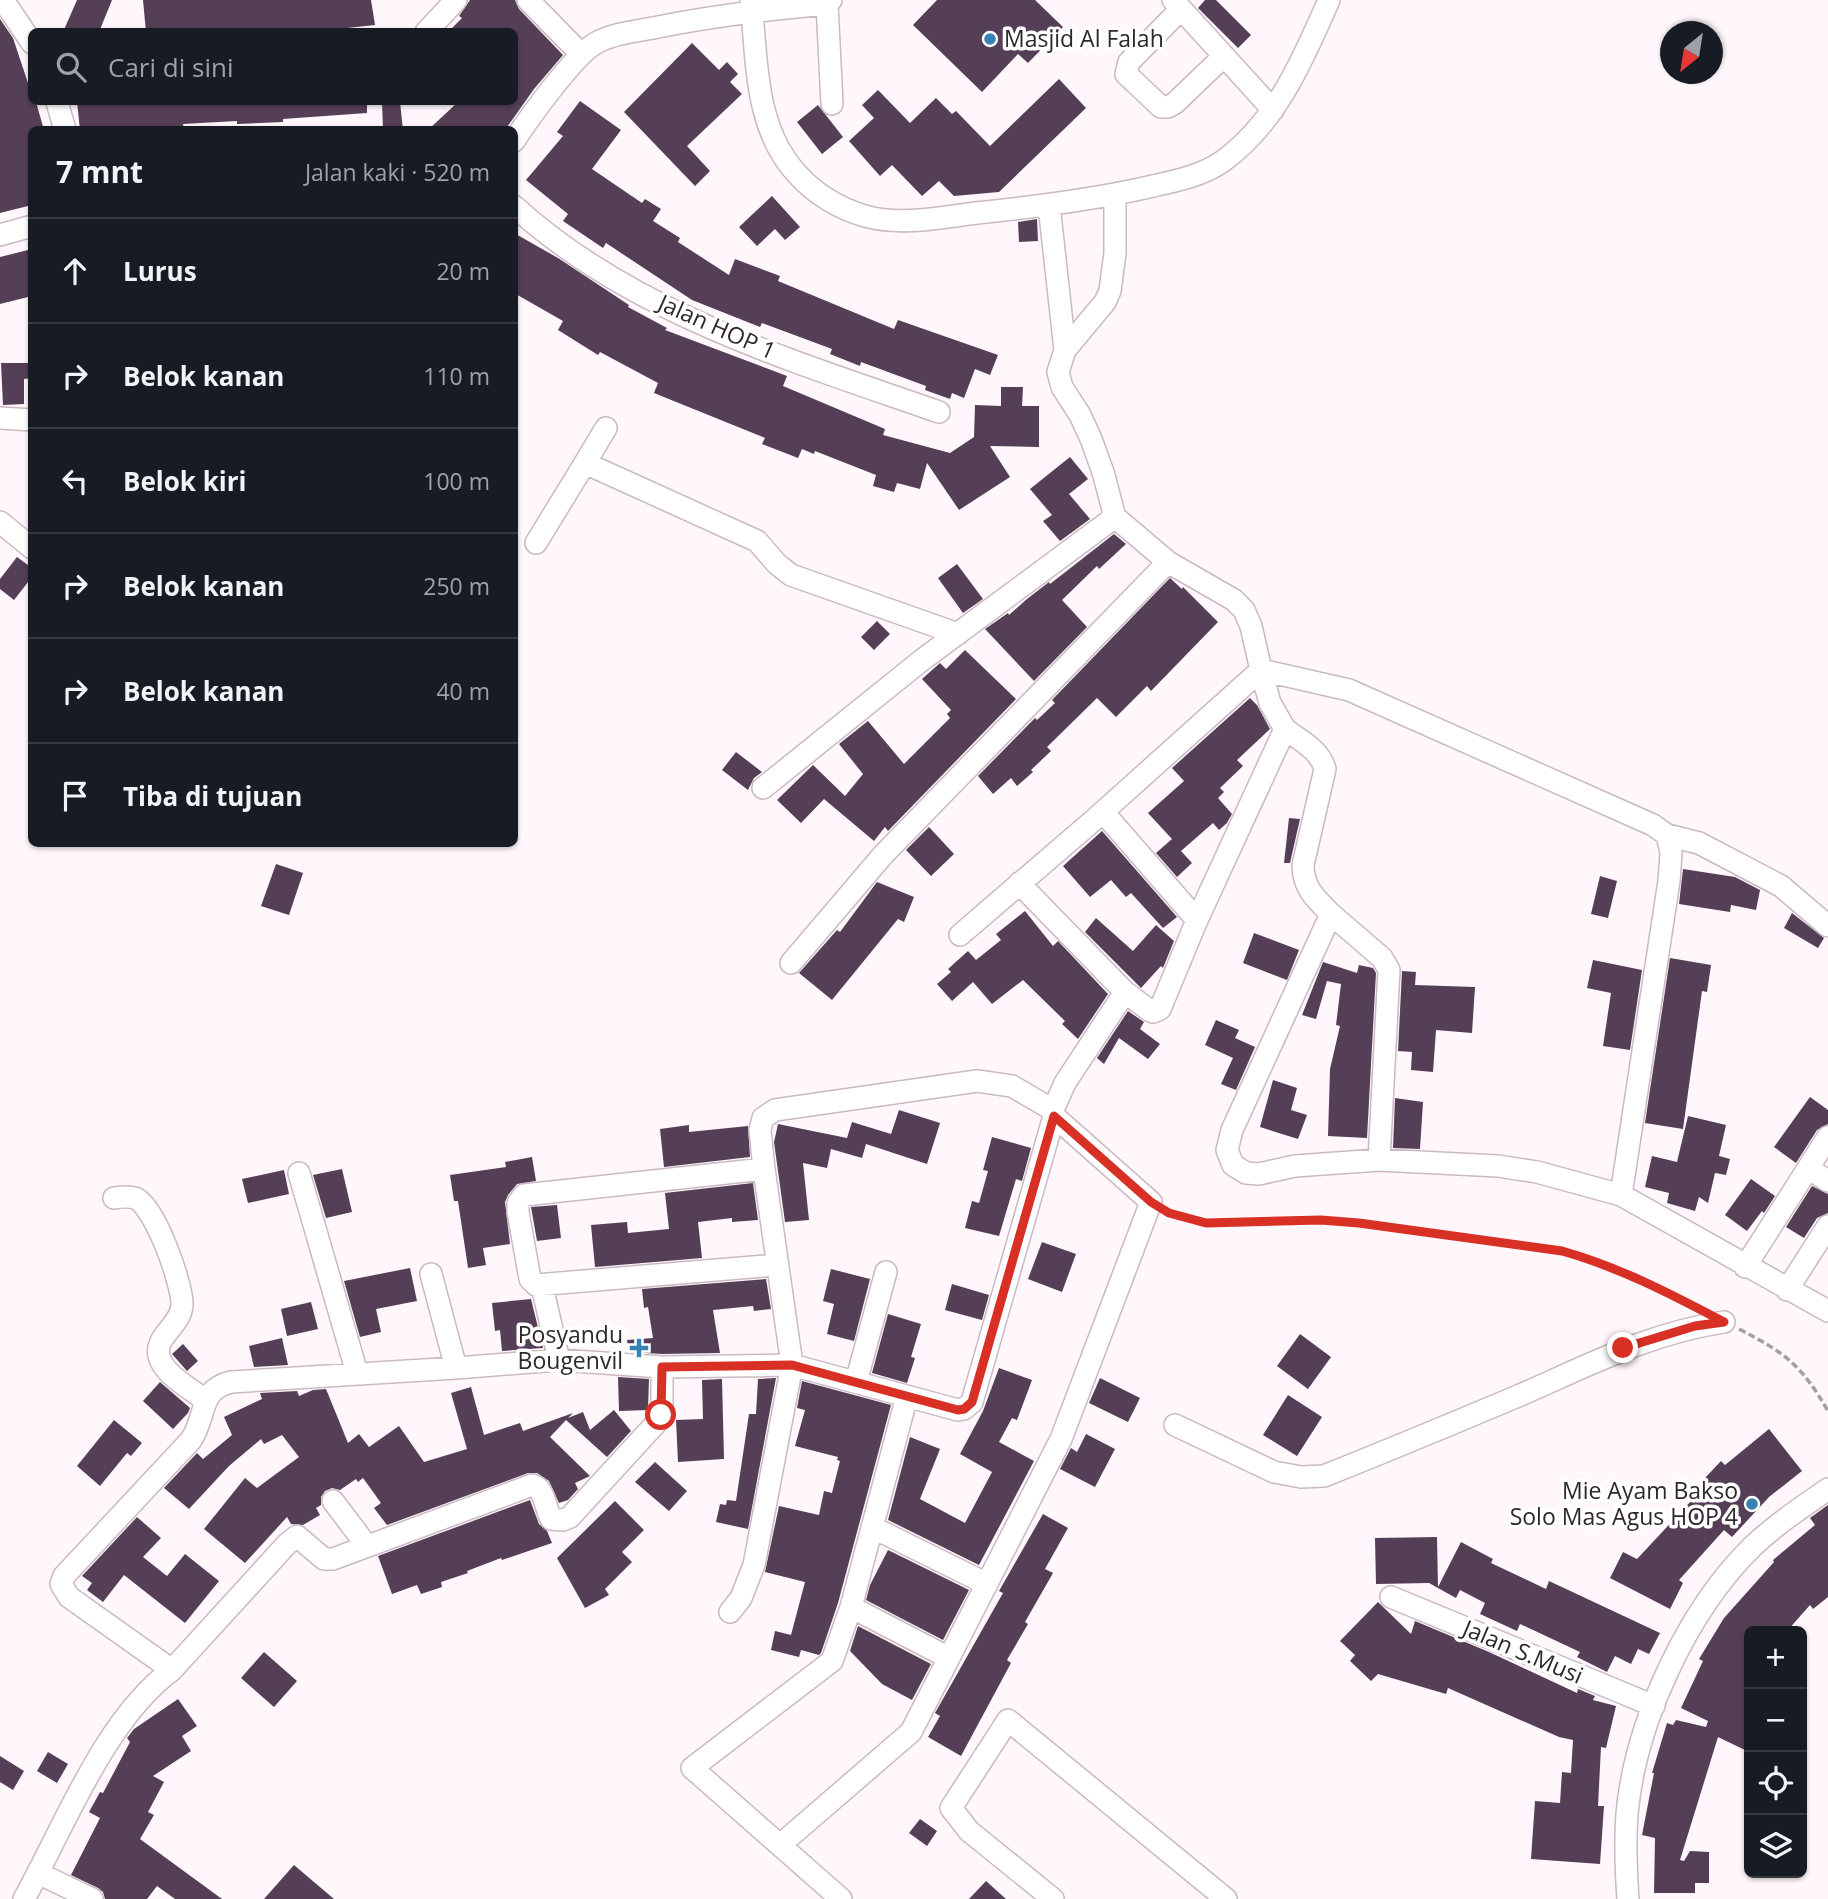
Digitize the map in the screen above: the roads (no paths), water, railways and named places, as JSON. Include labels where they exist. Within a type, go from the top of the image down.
[{"type":"street","points":[[3,0],[28,37]]},
{"type":"street","points":[[430,28],[456,0]]},
{"type":"street","points":[[528,0],[581,54]]},
{"type":"street","points":[[751,6],[762,105],[775,144],[798,175],[828,200],[866,216],[904,221],[1115,195],[1180,180],[1221,163],[1252,137],[1273,110],[1301,65],[1329,0]]},
{"type":"street","points":[[518,136],[581,54],[598,42],[627,33],[751,6],[829,2],[832,104]]},
{"type":"street","points":[[1224,56],[1168,107],[1161,107],[1126,74],[1129,62],[1177,5],[1224,56],[1273,110]]},
{"type":"street","points":[[58,105],[64,126]]},
{"type":"street","points":[[1115,195],[1115,253],[1110,291],[1105,302],[1065,350],[1058,372],[1062,387],[1091,439],[1115,517],[1168,562],[1234,600],[1244,610],[1251,626],[1270,703],[1285,729],[1318,753],[1323,762],[1325,769],[1303,865],[1305,885],[1331,914],[1382,958],[1389,971],[1379,1160]]},
{"type":"street","points":[[1049,205],[1065,350]]},
{"type":"street","name":"Jalan HOP 1","points":[[518,210],[535,225],[611,277],[707,326],[824,372],[939,412]]},
{"type":"street","points":[[0,235],[28,227]]},
{"type":"street","points":[[0,418],[28,420]]},
{"type":"street","points":[[536,542],[606,428]]},
{"type":"street","points":[[586,463],[757,541],[777,564],[792,575],[958,634]]},
{"type":"street","points":[[763,788],[958,634],[1115,517]]},
{"type":"street","points":[[0,522],[28,545]]},
{"type":"street","points":[[791,963],[883,855],[1168,562]]},
{"type":"street","points":[[960,935],[1261,670]]},
{"type":"street","points":[[1261,670],[1349,690],[1653,825],[1667,835],[1699,844],[1781,886],[1828,926]]},
{"type":"street","points":[[1019,883],[1125,992],[1153,1012],[1160,1009],[1197,920],[1285,729]]},
{"type":"street","points":[[1103,811],[1197,920]]},
{"type":"street","points":[[1621,1195],[1669,881],[1671,852],[1667,835]]},
{"type":"street","points":[[1331,914],[1232,1130],[1227,1150],[1233,1165],[1246,1173],[1259,1174],[1295,1166],[1379,1160],[1498,1166],[1537,1172],[1621,1195],[1828,1311]]},
{"type":"street","points":[[172,1670],[69,1597],[61,1584],[64,1576],[191,1440],[199,1428],[205,1400],[220,1384],[559,1360],[662,1367],[792,1365],[958,1410],[964,1409],[972,1402],[1054,1113],[1065,1083],[1125,992]]},
{"type":"street","points":[[730,1612],[741,1598],[754,1565],[792,1365],[776,1265],[761,1123],[775,1110],[977,1081],[1012,1086],[1054,1113],[1151,1202],[1061,1439],[908,1737],[780,1845]]},
{"type":"street","points":[[1745,1266],[1828,1136]]},
{"type":"street","points":[[1808,1168],[1828,1181]]},
{"type":"street","points":[[764,1169],[524,1195],[518,1203],[518,1212],[530,1279],[536,1285],[776,1265]]},
{"type":"street","points":[[299,1173],[357,1373]]},
{"type":"street","points":[[114,1198],[135,1198],[143,1203],[156,1224],[170,1257],[182,1303],[180,1315],[160,1341],[159,1358],[167,1369],[205,1400]]},
{"type":"street","points":[[1787,1290],[1828,1226]]},
{"type":"street","points":[[856,1382],[886,1272]]},
{"type":"street","points":[[431,1274],[456,1368]]},
{"type":"street","points":[[542,1286],[559,1360]]},
{"type":"street","points":[[1175,1425],[1274,1472],[1301,1477],[1324,1476],[1519,1395],[1623,1348],[1695,1326],[1724,1322]]},
{"type":"street","points":[[24,1899],[110,1739],[147,1690],[172,1670],[292,1539],[297,1536],[324,1559],[333,1559],[532,1485],[538,1486],[542,1491],[551,1519],[563,1520],[570,1517],[659,1420],[662,1408],[662,1367]]},
{"type":"street","points":[[841,1899],[692,1768],[832,1661],[851,1607],[907,1396]]},
{"type":"street","points":[[1628,1899],[1625,1863],[1627,1813],[1633,1773],[1642,1735],[1686,1636],[1707,1600],[1728,1573],[1777,1525],[1828,1489]]},
{"type":"street","points":[[333,1501],[367,1546]]},
{"type":"street","points":[[872,1527],[987,1584]]},
{"type":"street","name":"Jalan S.Musi","points":[[1391,1597],[1654,1706]]},
{"type":"street","points":[[851,1607],[949,1658]]},
{"type":"street","points":[[1053,1899],[969,1831],[951,1808],[1008,1720],[1226,1899]]},
{"type":"street","points":[[38,1873],[92,1899]]},
{"type":"place","name":"Masjid Al Falah","points":[[990,39]]},
{"type":"place","name":"Posyandu Bougenvil","points":[[639,1348]]},
{"type":"place","name":"Mie Ayam Bakso Solo Mas Agus HOP 4","points":[[1752,1504]]}]
